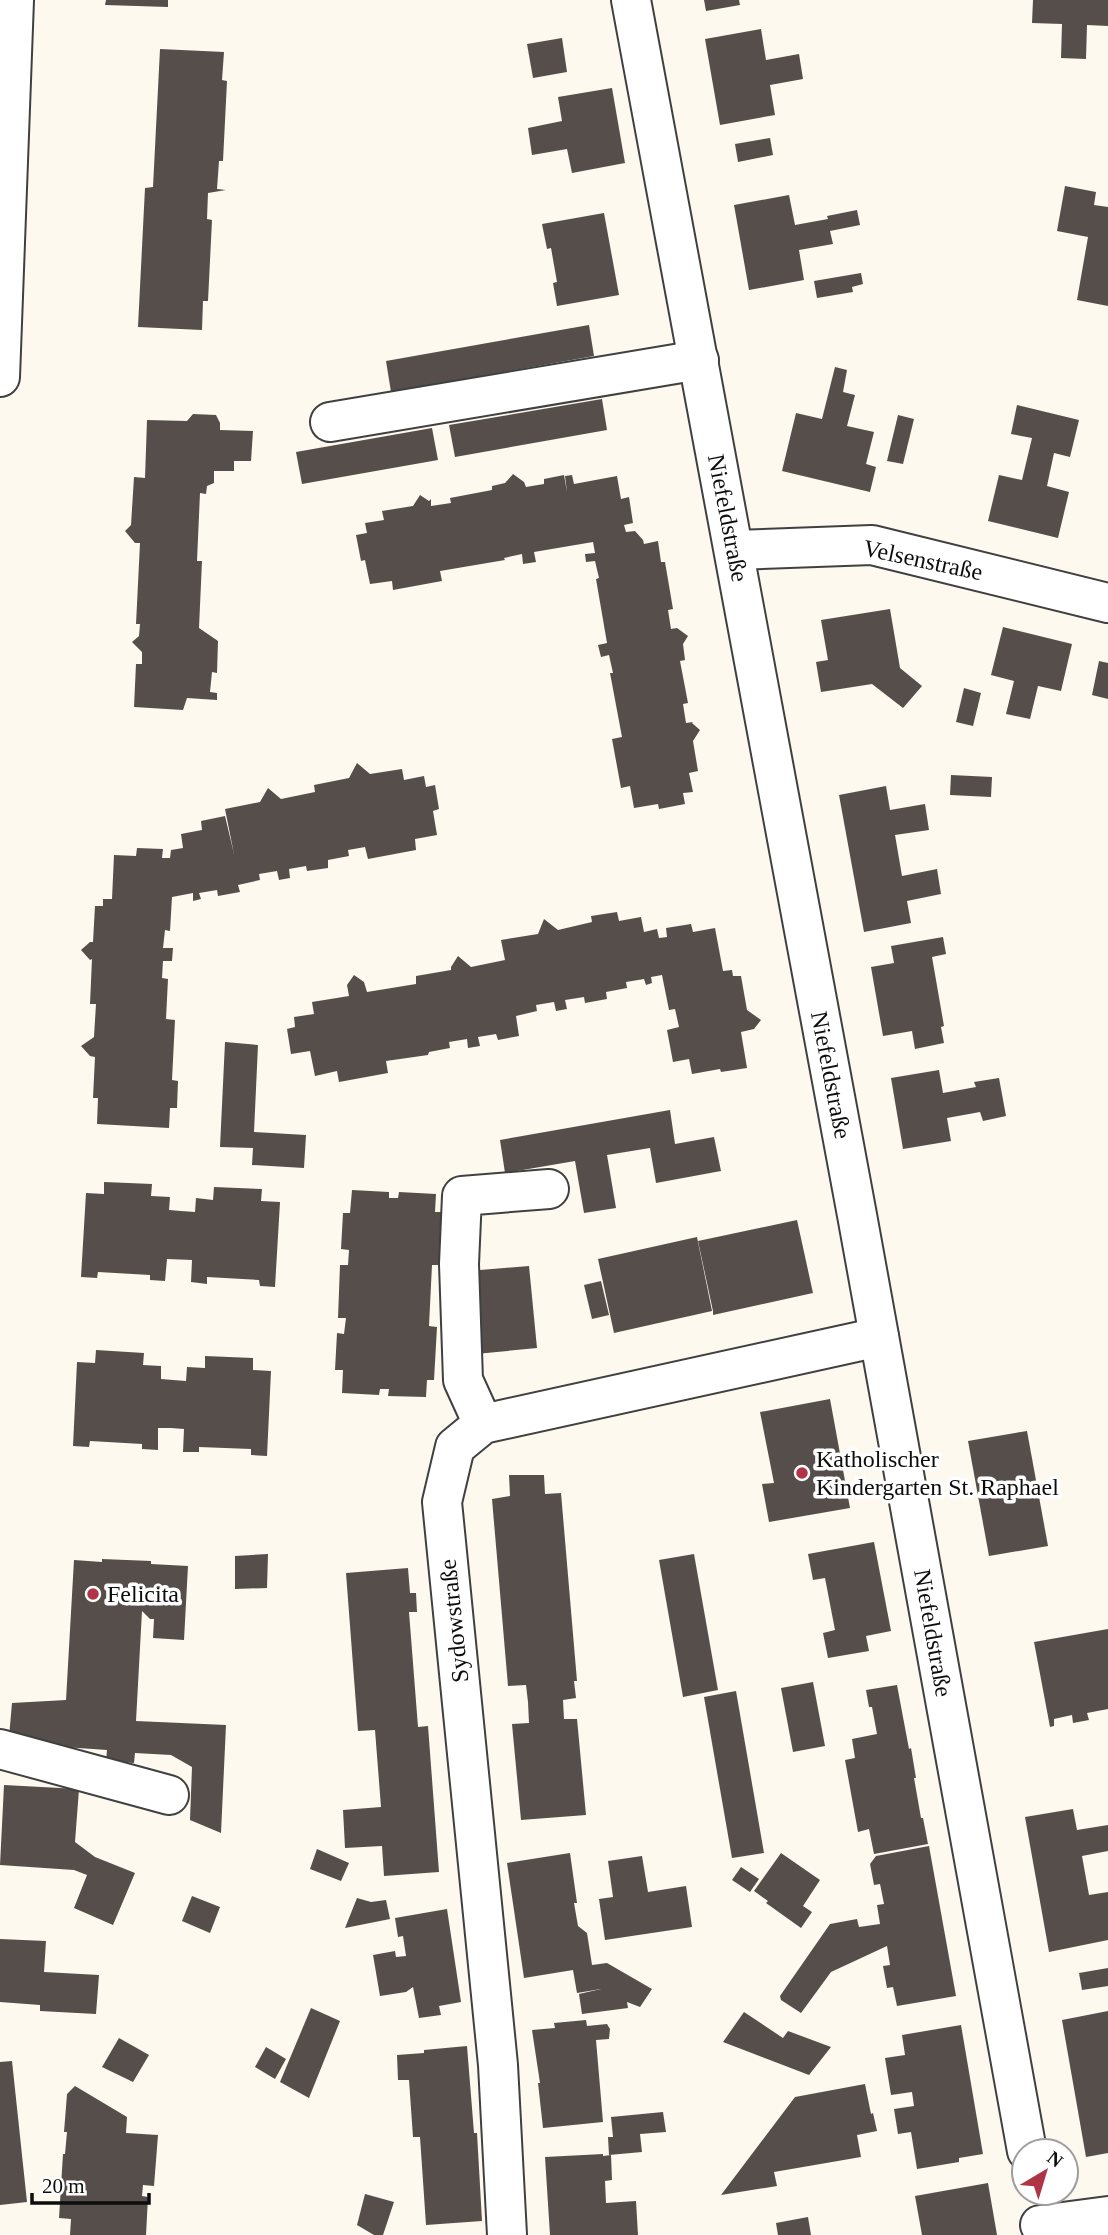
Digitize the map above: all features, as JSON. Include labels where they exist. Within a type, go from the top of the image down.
[{"type":"street","points":[[0,377],[14,0]]},
{"type":"street","name":"Niefeldstraße","points":[[631,0],[1024,2137]]},
{"type":"street","points":[[330,422],[699,360]]},
{"type":"street","name":"Velsenstraße","points":[[734,550],[872,545],[1108,603]]},
{"type":"street","points":[[483,1424],[463,1380],[459,1264],[462,1196],[549,1189]]},
{"type":"street","name":"Sydowstraße","points":[[507,2235],[498,2065],[442,1502],[455,1447],[483,1424],[879,1337]]},
{"type":"street","points":[[0,1749],[169,1795]]},
{"type":"street","points":[[1039,2218],[1108,2216]]},
{"type":"building","points":[[106,0],[168,0],[168,7],[105,5]]},
{"type":"building","points":[[704,0],[739,0],[740,5],[706,11]]},
{"type":"building","points":[[1033,0],[1108,0],[1108,26],[1087,25],[1086,59],[1061,58],[1062,24],[1032,23]]},
{"type":"building","points":[[761,29],[766,60],[799,54],[803,79],[770,85],[775,115],[720,125],[705,39]]},
{"type":"building","points":[[562,38],[567,72],[533,78],[527,44]]},
{"type":"building","points":[[160,49],[224,52],[222,80],[227,81],[223,161],[219,161],[217,189],[226,190],[208,193],[207,219],[212,220],[208,301],[203,301],[202,330],[138,327],[145,188],[153,187]]},
{"type":"building","points":[[612,88],[625,163],[572,173],[567,149],[532,155],[528,128],[562,121],[558,97]]},
{"type":"building","points":[[770,138],[773,155],[738,162],[735,144]]},
{"type":"building","points":[[1065,186],[1096,192],[1094,205],[1108,207],[1108,306],[1077,300],[1088,237],[1057,231]]},
{"type":"building","points":[[789,195],[795,225],[857,210],[860,225],[830,231],[833,244],[799,250],[804,280],[749,290],[734,205]]},
{"type":"building","points":[[604,213],[619,295],[557,306],[553,283],[557,282],[551,248],[547,249],[542,224]]},
{"type":"building","points":[[861,273],[863,284],[852,287],[853,292],[817,298],[814,281]]},
{"type":"building","points":[[589,325],[594,356],[391,392],[386,361]]},
{"type":"building","points":[[835,367],[847,370],[843,392],[855,395],[847,426],[874,432],[866,464],[876,467],[870,492],[782,471],[796,413],[822,419]]},
{"type":"building","points":[[602,399],[607,430],[455,457],[449,425]]},
{"type":"building","points":[[1017,405],[1079,420],[1070,457],[1054,453],[1047,486],[1069,492],[1058,538],[988,521],[999,475],[1022,480],[1032,438],[1011,434]]},
{"type":"building","points":[[193,414],[216,415],[220,430],[253,431],[251,461],[234,461],[234,471],[214,471],[214,483],[207,486],[206,494],[200,493],[197,561],[202,561],[199,628],[218,641],[217,673],[212,672],[210,692],[217,693],[217,700],[187,698],[183,710],[134,707],[136,664],[142,664],[142,652],[132,642],[139,636],[140,624],[136,624],[140,543],[135,543],[125,531],[131,525],[134,477],[145,478],[147,420],[187,421]]},
{"type":"building","points":[[898,415],[914,419],[903,464],[887,461]]},
{"type":"building","points":[[432,428],[438,460],[302,484],[296,452]]},
{"type":"building","points":[[513,474],[524,482],[526,487],[544,484],[544,479],[564,475],[567,492],[565,476],[572,475],[574,484],[617,476],[621,499],[629,497],[633,523],[624,525],[626,532],[635,531],[644,544],[658,541],[661,562],[665,562],[673,609],[668,610],[671,629],[677,628],[688,636],[683,644],[685,660],[680,661],[688,703],[683,704],[686,723],[693,722],[700,730],[693,741],[698,771],[689,773],[693,792],[683,793],[685,804],[659,809],[658,804],[634,808],[630,786],[621,788],[612,739],[622,737],[610,673],[613,673],[609,655],[601,657],[598,645],[607,643],[596,579],[599,578],[595,561],[586,562],[585,554],[595,553],[593,542],[534,552],[536,562],[523,564],[522,554],[504,558],[505,560],[440,571],[442,581],[393,590],[392,581],[370,584],[365,560],[361,561],[356,535],[367,533],[365,523],[384,520],[382,511],[413,506],[420,495],[429,501],[431,499],[431,506],[451,503],[450,498],[492,490],[492,486],[505,483]]},
{"type":"building","points":[[890,609],[900,668],[922,686],[903,708],[872,684],[821,692],[816,662],[828,660],[821,620]]},
{"type":"building","points":[[1003,627],[1072,644],[1061,691],[1038,686],[1030,719],[1006,714],[1014,681],[991,675]]},
{"type":"building","points":[[1099,661],[1108,663],[1108,699],[1092,695]]},
{"type":"building","points":[[964,688],[981,693],[973,726],[956,722]]},
{"type":"building","points":[[357,763],[370,774],[402,769],[404,780],[424,776],[426,787],[435,785],[439,809],[433,811],[437,835],[415,839],[416,850],[368,859],[365,847],[348,850],[349,856],[328,860],[328,868],[307,871],[306,866],[289,869],[290,878],[279,880],[277,871],[259,874],[260,880],[238,885],[240,892],[218,896],[217,890],[199,893],[201,899],[193,901],[193,893],[172,897],[170,931],[165,930],[163,948],[173,948],[172,961],[163,961],[162,978],[168,979],[166,1019],[175,1020],[172,1080],[178,1081],[177,1108],[170,1108],[169,1128],[97,1124],[98,1098],[93,1098],[95,1057],[90,1056],[81,1046],[94,1037],[96,1004],[90,1004],[92,959],[81,950],[93,942],[95,906],[103,906],[103,899],[112,899],[114,855],[136,856],[137,848],[163,849],[162,858],[170,858],[171,850],[183,848],[181,834],[202,830],[201,821],[225,816],[234,854],[225,809],[260,802],[268,788],[281,799],[315,792],[314,785],[349,778]]},
{"type":"building","points":[[951,775],[992,777],[991,797],[950,795]]},
{"type":"building","points":[[886,786],[890,810],[925,804],[929,830],[895,835],[902,876],[937,869],[941,894],[907,901],[911,923],[864,932],[839,795]]},
{"type":"building","points":[[617,912],[619,921],[641,917],[644,932],[657,929],[659,938],[667,937],[666,928],[691,924],[693,932],[715,928],[723,971],[732,970],[733,976],[741,976],[747,1010],[761,1020],[754,1029],[741,1032],[747,1068],[692,1074],[689,1059],[673,1062],[667,1030],[679,1027],[675,1009],[669,1010],[662,975],[651,977],[652,983],[646,985],[644,979],[626,982],[627,988],[606,992],[607,999],[585,1003],[584,997],[565,1000],[567,1009],[556,1011],[554,1002],[536,1005],[537,1011],[516,1016],[519,1036],[498,1040],[496,1034],[478,1037],[480,1046],[468,1048],[467,1039],[449,1042],[450,1048],[429,1052],[428,1055],[386,1061],[388,1073],[339,1082],[337,1071],[315,1076],[310,1051],[291,1054],[287,1029],[295,1027],[294,1017],[314,1014],[312,1002],[349,996],[347,985],[354,975],[364,982],[367,992],[416,984],[416,976],[451,970],[458,956],[471,967],[505,960],[501,940],[538,934],[544,919],[558,930],[592,922],[591,916]]},
{"type":"building","points":[[943,937],[946,954],[932,957],[944,1026],[941,1027],[944,1043],[915,1049],[912,1031],[883,1036],[871,967],[894,963],[891,946]]},
{"type":"building","points":[[225,1042],[258,1045],[254,1132],[306,1135],[304,1168],[252,1165],[253,1148],[220,1147]]},
{"type":"building","points":[[939,1070],[943,1093],[976,1087],[974,1082],[999,1078],[1006,1116],[983,1121],[980,1112],[947,1118],[951,1141],[903,1149],[891,1078]]},
{"type":"building","points":[[670,1110],[675,1144],[714,1137],[721,1171],[656,1183],[650,1148],[607,1155],[616,1208],[584,1213],[575,1161],[505,1173],[500,1140]]},
{"type":"building","points":[[104,1182],[152,1184],[151,1196],[170,1197],[169,1210],[195,1212],[196,1198],[213,1200],[214,1187],[262,1189],[261,1201],[280,1202],[275,1287],[260,1286],[259,1280],[207,1277],[207,1284],[191,1282],[192,1260],[167,1259],[165,1281],[150,1280],[150,1275],[98,1272],[97,1278],[81,1277],[86,1193],[104,1194]]},
{"type":"building","points":[[352,1190],[389,1192],[389,1198],[398,1198],[399,1192],[436,1194],[435,1212],[442,1212],[440,1265],[432,1265],[429,1326],[437,1327],[434,1380],[427,1380],[426,1397],[388,1396],[389,1389],[380,1389],[379,1395],[342,1393],[343,1370],[335,1370],[337,1333],[344,1334],[346,1318],[338,1318],[340,1265],[348,1265],[349,1250],[341,1249],[343,1213],[350,1213]]},
{"type":"building","points":[[797,1220],[813,1293],[713,1315],[698,1241]]},
{"type":"building","points":[[697,1237],[712,1311],[614,1333],[598,1259]]},
{"type":"building","points":[[529,1266],[537,1348],[476,1354],[468,1271]]},
{"type":"building","points":[[601,1281],[609,1315],[592,1319],[584,1285]]},
{"type":"building","points":[[96,1350],[144,1353],[143,1365],[161,1366],[161,1379],[186,1381],[187,1367],[205,1368],[205,1356],[253,1358],[253,1370],[271,1371],[267,1456],[251,1455],[251,1449],[199,1447],[199,1452],[183,1452],[184,1429],[171,1428],[158,1428],[158,1450],[142,1449],[142,1444],[90,1441],[89,1447],[73,1446],[77,1362],[95,1363]]},
{"type":"building","points":[[830,1399],[850,1508],[769,1522],[762,1484],[774,1483],[760,1412]]},
{"type":"building","points":[[1027,1431],[1048,1546],[989,1556],[968,1441]]},
{"type":"building","points":[[509,1475],[544,1475],[545,1494],[561,1493],[577,1681],[574,1681],[576,1698],[563,1700],[564,1719],[577,1719],[586,1815],[521,1820],[512,1724],[529,1723],[528,1702],[526,1685],[508,1686],[492,1499],[510,1496]]},
{"type":"building","points":[[874,1542],[891,1631],[866,1636],[869,1651],[828,1658],[823,1633],[835,1630],[825,1578],[813,1580],[808,1554]]},
{"type":"building","points":[[268,1554],[267,1588],[235,1589],[235,1556]]},
{"type":"building","points":[[694,1554],[718,1690],[683,1697],[659,1560]]},
{"type":"building","points":[[102,1559],[188,1566],[184,1640],[153,1638],[154,1619],[150,1619],[142,1611],[136,1721],[226,1725],[221,1833],[190,1820],[192,1767],[171,1755],[135,1753],[134,1763],[106,1761],[107,1750],[64,1747],[9,1737],[12,1703],[66,1700],[74,1560],[102,1562]]},
{"type":"building","points":[[408,1568],[410,1593],[416,1593],[417,1612],[409,1612],[418,1727],[428,1726],[439,1872],[384,1876],[382,1846],[345,1848],[343,1810],[381,1807],[375,1730],[358,1731],[346,1573]]},
{"type":"building","points":[[1108,1629],[1108,1709],[1087,1713],[1089,1720],[1073,1723],[1072,1715],[1054,1719],[1054,1726],[1050,1727],[1034,1642]]},
{"type":"building","points":[[813,1682],[825,1746],[793,1752],[781,1688]]},
{"type":"building","points":[[897,1685],[928,1844],[874,1854],[869,1829],[858,1832],[845,1760],[855,1758],[852,1739],[877,1734],[866,1690]]},
{"type":"building","points":[[736,1691],[764,1853],[732,1858],[704,1697]]},
{"type":"building","points":[[4,1785],[79,1789],[75,1842],[95,1857],[135,1873],[113,1925],[74,1908],[87,1875],[74,1870],[0,1865]]},
{"type":"building","points":[[1073,1809],[1077,1830],[1108,1825],[1108,1851],[1082,1856],[1089,1895],[1108,1892],[1108,1940],[1049,1952],[1025,1817]]},
{"type":"building","points":[[929,1846],[956,1996],[897,2006],[893,1987],[887,1988],[883,1966],[890,1965],[887,1946],[831,1972],[801,2013],[781,2000],[780,1996],[830,1924],[857,1919],[859,1927],[880,1924],[877,1905],[884,1904],[880,1884],[874,1885],[870,1864],[876,1856]]},
{"type":"building","points":[[317,1849],[349,1863],[341,1881],[310,1869]]},
{"type":"building","points":[[570,1853],[578,1926],[587,1933],[592,1965],[607,1963],[652,1989],[640,2007],[627,2002],[628,2008],[582,2014],[579,1994],[601,1989],[577,1993],[573,1970],[524,1978],[507,1863]]},
{"type":"building","points":[[781,1853],[820,1880],[803,1906],[812,1912],[801,1928],[754,1891]]},
{"type":"building","points":[[642,1856],[648,1892],[686,1886],[692,1927],[605,1940],[599,1899],[613,1897],[608,1861]]},
{"type":"building","points":[[741,1867],[759,1879],[750,1892],[732,1880]]},
{"type":"building","points":[[192,1896],[220,1907],[210,1933],[182,1921]]},
{"type":"building","points":[[357,1898],[371,1902],[386,1900],[390,1919],[345,1928]]},
{"type":"building","points":[[447,1909],[461,2002],[439,2006],[441,2015],[419,2018],[413,1987],[406,1992],[380,1996],[373,1955],[395,1951],[396,1957],[406,1956],[403,1936],[398,1937],[395,1918]]},
{"type":"building","points":[[0,1939],[46,1941],[44,1972],[99,1975],[96,2014],[40,2011],[40,2005],[0,2002]]},
{"type":"building","points":[[1108,1968],[1108,1986],[1082,1990],[1079,1973]]},
{"type":"building","points":[[311,2008],[340,2021],[309,2098],[280,2082]]},
{"type":"building","points":[[1108,2011],[1108,2153],[1086,2157],[1062,2020]]},
{"type":"building","points":[[744,2012],[783,2038],[788,2031],[831,2047],[809,2075],[723,2042]]},
{"type":"building","points":[[586,2020],[587,2026],[607,2024],[610,2029],[609,2039],[596,2040],[603,2122],[543,2128],[532,2030],[555,2028],[554,2023]]},
{"type":"building","points":[[961,2025],[983,2154],[959,2158],[959,2162],[917,2169],[911,2132],[898,2134],[894,2109],[914,2106],[912,2092],[891,2095],[885,2058],[905,2055],[902,2035]]},
{"type":"building","points":[[119,2038],[149,2055],[133,2082],[102,2067]]},
{"type":"building","points":[[467,2046],[474,2133],[477,2133],[482,2221],[426,2225],[420,2137],[413,2137],[409,2080],[398,2080],[397,2055]]},
{"type":"building","points":[[266,2047],[286,2059],[275,2079],[255,2067]]},
{"type":"building","points":[[12,2061],[27,2202],[0,2205],[0,2062]]},
{"type":"building","points":[[865,2084],[877,2131],[857,2135],[861,2157],[774,2172],[777,2186],[721,2195],[795,2097]]},
{"type":"building","points":[[75,2086],[127,2117],[126,2133],[158,2135],[154,2186],[143,2185],[142,2196],[148,2197],[146,2235],[70,2235],[71,2219],[59,2218],[67,2132],[64,2132],[67,2094]]},
{"type":"building","points":[[663,2112],[666,2132],[640,2134],[642,2152],[609,2155],[608,2137],[613,2137],[611,2117]]},
{"type":"building","points":[[611,2155],[612,2180],[605,2181],[606,2203],[636,2201],[638,2235],[550,2235],[545,2157]]},
{"type":"building","points":[[988,2183],[997,2235],[922,2235],[915,2196]]},
{"type":"building","points":[[365,2194],[394,2202],[383,2235],[374,2235],[357,2225]]},
{"type":"building","points":[[808,2217],[811,2235],[778,2235],[776,2223]]},
{"type":"place","name":"Katholischer Kindergarten St. Raphael","points":[[802,1473]]},
{"type":"place","name":"Felicita","points":[[93,1594]]}]
